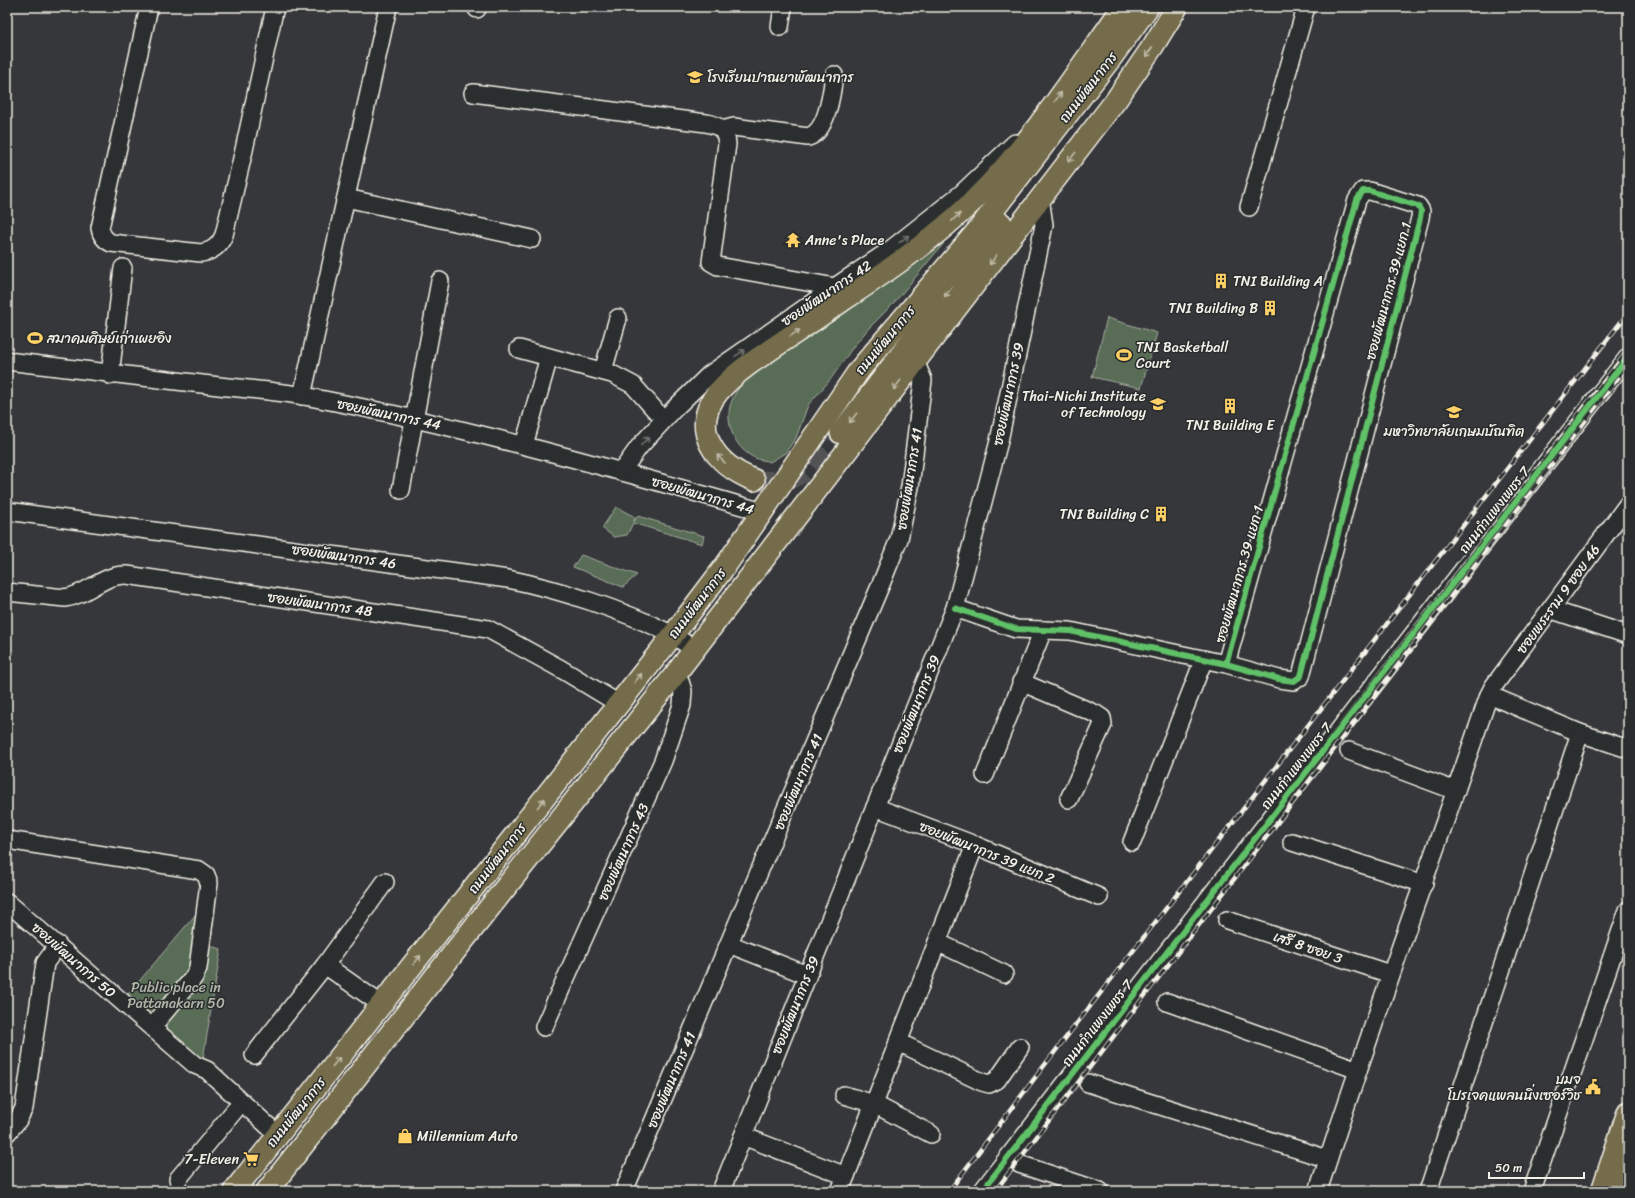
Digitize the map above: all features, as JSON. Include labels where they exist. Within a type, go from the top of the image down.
[{"type":"highway","points":[[1616,1191],[1628,1156]]},
{"type":"main road","points":[[754,480],[741,475],[729,467],[712,449],[706,434],[705,425],[708,410],[718,393],[729,380],[748,365],[892,268],[944,227],[990,183],[1040,123],[1123,7]]},
{"type":"main road","name":"ถนนพัฒนาการ","points":[[234,1191],[619,704],[726,565],[860,369],[978,230],[1111,58],[1148,7]]},
{"type":"main road","points":[[841,432],[1167,7]]},
{"type":"main road","name":"ถนนพัฒนาการ","points":[[267,1191],[694,650],[1116,100],[1153,46],[1177,7]]},
{"type":"main road","points":[[1602,1191],[1628,1112]]},
{"type":"street","points":[[149,7],[100,228],[105,238],[111,242],[201,253],[214,249],[221,243],[224,235],[244,150],[274,7]]},
{"type":"street","points":[[302,396],[388,7]]},
{"type":"street","points":[[780,27],[783,7]]},
{"type":"street","points":[[1249,207],[1306,7]]},
{"type":"street","points":[[723,130],[734,127],[808,137],[811,136],[818,130],[831,101],[834,75]]},
{"type":"street","points":[[473,93],[710,124],[723,130],[726,136],[726,144],[711,262],[718,266],[835,286]]},
{"type":"street","name":"ซอยพัฒนาการ 42","points":[[621,472],[639,447],[674,409],[709,375],[835,286],[890,250],[962,193],[1011,146],[1040,123]]},
{"type":"street","name":"ซอยพัฒนาการ 39 แยก 1","points":[[955,608],[1016,629],[1070,630],[1226,664],[1279,679],[1294,681],[1300,676],[1420,218],[1421,211],[1418,206],[1370,191],[1363,191],[1357,200],[1226,664]]},
{"type":"street","points":[[346,198],[532,239]]},
{"type":"street","name":"ซอยพัฒนาการ 39","points":[[721,1191],[955,608],[999,441],[1044,224],[1040,198]]},
{"type":"street","points":[[110,375],[123,268]]},
{"type":"street","points":[[401,490],[440,281]]},
{"type":"street","points":[[603,371],[618,318]]},
{"type":"street","points":[[519,349],[603,371],[623,379],[633,385],[655,410]]},
{"type":"street","points":[[524,445],[549,357]]},
{"type":"street","name":"ถนนกำแพงเพชร 7","points":[[982,1191],[1628,357]]},
{"type":"street","name":"ซอยพัฒนาการ 44","points":[[7,361],[110,375],[174,380],[302,396],[415,419],[524,445],[762,512]]},
{"type":"street","name":"ซอยพัฒนาการ 41","points":[[624,1191],[899,539],[910,487],[923,380],[915,361]]},
{"type":"street","name":"ซอยพัฒนาการ 46","points":[[7,511],[508,579],[536,585],[622,612],[673,634],[694,650]]},
{"type":"street","name":"ซอยพระราม 9 ซอย 46","points":[[1318,1191],[1390,974],[1424,884],[1489,695],[1493,687],[1625,513]]},
{"type":"street","name":"ซอยพัฒนาการ 48","points":[[7,592],[65,598],[74,597],[107,578],[127,575],[488,628],[619,704]]},
{"type":"street","points":[[1552,610],[1628,635]]},
{"type":"street","points":[[985,775],[1043,630]]},
{"type":"street","points":[[1132,842],[1204,659]]},
{"type":"street","name":"ซอยพัฒนาการ 43","points":[[544,1027],[663,761],[682,705],[683,691],[677,672]]},
{"type":"street","points":[[1021,682],[1096,714],[1102,718],[1102,724],[1069,799]]},
{"type":"street","points":[[1489,695],[1580,732],[1628,749]]},
{"type":"street","points":[[1428,1191],[1580,732]]},
{"type":"street","points":[[1349,751],[1456,791]]},
{"type":"street","name":"ซอยพัฒนาการ 39 แยก 2","points":[[875,807],[975,845],[1099,897]]},
{"type":"street","points":[[7,840],[199,870],[206,876],[209,883],[198,968],[194,977],[152,1027]]},
{"type":"street","points":[[1292,842],[1424,884]]},
{"type":"street","points":[[743,1136],[843,1184],[975,845]]},
{"type":"street","points":[[254,1054],[326,965],[385,882]]},
{"type":"street","name":"ซอยพัฒนาการ 50","points":[[7,902],[195,1065],[207,1070],[274,1139]]},
{"type":"street","points":[[1532,1191],[1628,910]]},
{"type":"street","name":"เสรี 8 ซอย 3","points":[[1226,920],[1390,974]]},
{"type":"street","points":[[937,942],[1004,974]]},
{"type":"street","points":[[729,944],[807,975]]},
{"type":"street","points":[[7,1133],[18,1120],[24,1108],[45,963],[58,946]]},
{"type":"street","points":[[326,965],[382,1005]]},
{"type":"street","points":[[1167,1002],[1358,1070]]},
{"type":"street","points":[[898,1042],[989,1084],[996,1080],[1020,1047]]},
{"type":"street","name":"ซอยพัฒนาการ 50","points":[[195,1065],[201,1076],[236,1110],[274,1139]]},
{"type":"street","points":[[1088,1083],[1328,1159]]},
{"type":"street","points":[[844,1095],[874,1104],[931,1134]]},
{"type":"street","points":[[178,1179],[236,1110]]},
{"type":"street","points":[[1019,1164],[1100,1191]]},
{"type":"green space","points":[[944,243],[893,304],[869,328],[853,347],[830,380],[808,405],[796,438],[785,453],[770,462],[755,458],[748,454],[733,435],[730,427],[729,411],[733,398],[749,376],[757,368]]},
{"type":"green space","name":"TNI Basketball Court","points":[[1107,318],[1157,333],[1141,388],[1092,377]]},
{"type":"green space","points":[[616,507],[635,517],[634,522],[638,516],[704,536],[702,544],[633,523],[627,535],[614,537],[602,528]]},
{"type":"green space","points":[[581,555],[637,575],[623,587],[573,567]]},
{"type":"green space","name":"Public place in Pattanakarn 50","points":[[196,914],[205,918],[202,944],[221,949],[203,1059],[192,1058],[124,999]]},
{"type":"tunnel","points":[[754,480],[769,482],[794,477],[805,471],[814,463],[841,433]]},
{"type":"railway","points":[[949,1191],[1050,1058],[1628,313]]},
{"type":"railway","points":[[984,1191],[1628,350]]},
{"type":"railway","points":[[995,1191],[1628,365]]},
{"type":"cycle path","points":[[955,608],[1016,629],[1070,631],[1226,664],[1279,679],[1294,681],[1301,676],[1420,218],[1421,211],[1418,206],[1370,191],[1363,191],[1357,200],[1226,664]]},
{"type":"cycle path","points":[[982,1191],[1628,357]]},
{"type":"place","name":"โรงเรียนปาณยาพัฒนาการ","points":[[695,77]]},
{"type":"place","name":"Anne's Place","points":[[793,240]]},
{"type":"place","name":"TNI Building A","points":[[1221,281]]},
{"type":"place","name":"TNI Building B","points":[[1270,308]]},
{"type":"place","name":"สมาคมศิษย์เก่าเผยอิง","points":[[35,338]]},
{"type":"place","name":"TNI Basketball Court","points":[[1124,355]]},
{"type":"place","name":"Thai-Nichi Institute of Technology","points":[[1158,404]]},
{"type":"place","name":"TNI Building E","points":[[1230,406]]},
{"type":"place","name":"มหาวิทยาลัยเกษมบัณฑิต","points":[[1454,412]]},
{"type":"place","name":"TNI Building C","points":[[1161,514]]},
{"type":"place","name":"บมจ โปรเจคแพลนนิ่งเซอร์วิช","points":[[1593,1087]]},
{"type":"place","name":"Millennium Auto","points":[[405,1136]]},
{"type":"place","name":"7-Eleven","points":[[251,1159]]}]
